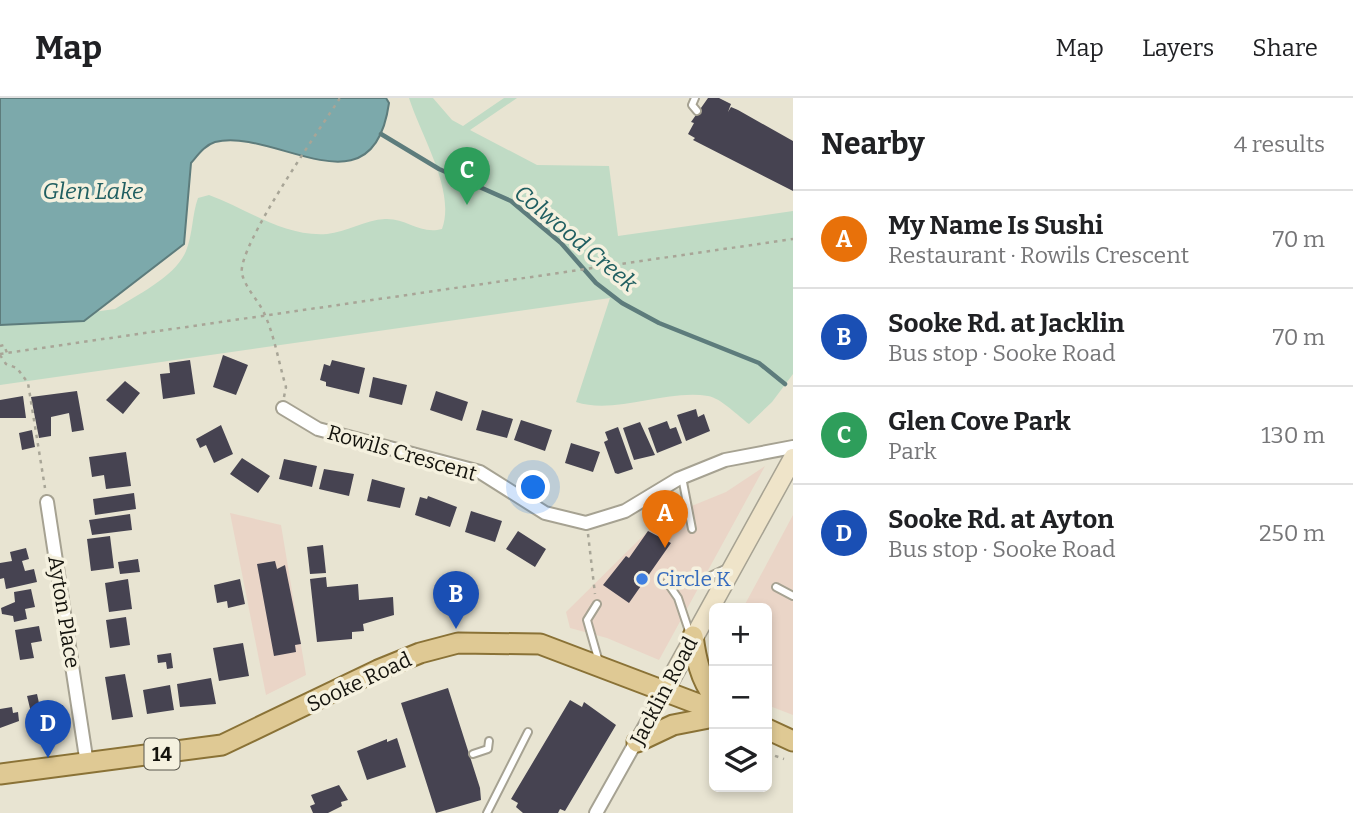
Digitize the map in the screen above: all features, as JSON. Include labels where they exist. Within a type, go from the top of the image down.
[{"type":"main road","name":"Jacklin Road","points":[[664,690],[793,458]]},
{"type":"main road","points":[[692,638],[696,659],[709,690]]},
{"type":"main road","name":"Sooke Road","points":[[0,774],[222,745],[378,670],[421,653],[458,643],[540,644],[599,664],[709,708]]},
{"type":"main road","points":[[637,742],[673,724],[709,718]]},
{"type":"main road","points":[[772,731],[793,741]]},
{"type":"street","name":"Rowils Crescent","points":[[283,408],[318,429],[480,472],[545,513],[586,523]]},
{"type":"street","points":[[586,523],[625,511],[682,477],[725,460],[793,447]]},
{"type":"street","name":"Ayton Place","points":[[47,502],[87,764]]},
{"type":"street","name":"Jacklin Road","points":[[596,813],[664,690]]},
{"type":"lane","points":[[695,98],[692,105],[697,111]]},
{"type":"lane","points":[[682,477],[692,529]]},
{"type":"lane","points":[[692,638],[678,598],[667,582],[700,581],[732,566]]},
{"type":"lane","points":[[776,587],[793,596]]},
{"type":"lane","points":[[597,604],[587,620],[599,664]]},
{"type":"lane","points":[[487,813],[528,732]]},
{"type":"lane","points":[[473,754],[488,749],[489,741]]},
{"type":"path","points":[[283,408],[286,387],[266,316],[241,271],[248,245],[340,98]]},
{"type":"path","points":[[47,502],[28,383],[17,368],[6,364],[0,355],[793,239]]},
{"type":"path","points":[[0,346],[4,345],[7,353]]},
{"type":"path","points":[[586,523],[597,604]]},
{"type":"path","points":[[772,755],[784,759]]},
{"type":"shaded area","points":[[765,466],[659,660],[607,638],[570,628],[566,612],[649,530],[672,514],[726,492]]},
{"type":"shaded area","points":[[230,513],[281,525],[306,675],[266,695]]},
{"type":"shaded area","points":[[793,515],[793,715],[772,707],[772,603],[746,603]]},
{"type":"green space","points":[[409,98],[433,98],[452,120],[463,126],[504,98],[517,98],[470,130],[537,165],[609,166],[618,236],[793,211],[793,374],[772,402],[749,424],[724,404],[708,396],[675,396],[607,406],[576,402],[610,298],[0,385],[0,325],[115,309],[144,291],[165,277],[181,260],[188,244],[198,198],[209,195],[281,227],[311,234],[334,233],[385,219],[427,230],[442,229],[445,214],[441,181]]},
{"type":"water","name":"Glen Lake","points":[[0,98],[386,98],[389,103],[379,137],[363,155],[343,161],[319,160],[239,141],[211,143],[191,163],[184,244],[84,321],[0,325]]},
{"type":"building","points":[[708,98],[719,98],[731,104],[728,112],[731,107],[738,110],[793,141],[793,191],[693,140],[695,138],[688,134],[694,123],[691,122]]},
{"type":"building","points":[[223,355],[248,365],[236,395],[213,387]]},
{"type":"building","points":[[190,360],[195,394],[163,399],[160,374],[170,373],[169,363]]},
{"type":"building","points":[[332,360],[365,368],[359,394],[326,386],[326,382],[320,380],[324,364],[330,366]]},
{"type":"building","points":[[373,377],[407,385],[402,405],[369,397]]},
{"type":"building","points":[[125,381],[140,393],[123,414],[106,400]]},
{"type":"building","points":[[77,391],[84,430],[72,432],[69,413],[51,417],[51,436],[39,438],[31,397]]},
{"type":"building","points":[[436,391],[468,402],[462,421],[430,410]]},
{"type":"building","points":[[23,396],[26,418],[0,418],[0,400]]},
{"type":"building","points":[[696,409],[698,417],[704,414],[710,431],[686,441],[677,415]]},
{"type":"building","points":[[482,410],[513,419],[507,438],[476,430]]},
{"type":"building","points":[[521,420],[552,430],[545,451],[514,440]]},
{"type":"building","points":[[667,421],[670,429],[676,427],[682,443],[657,453],[648,428]]},
{"type":"building","points":[[640,422],[655,455],[634,460],[623,428]]},
{"type":"building","points":[[221,425],[233,454],[214,463],[206,445],[200,448],[196,439]]},
{"type":"building","points":[[618,427],[633,469],[618,474],[615,473],[604,442],[608,440],[605,432]]},
{"type":"building","points":[[32,430],[35,447],[22,450],[19,433]]},
{"type":"building","points":[[571,443],[600,452],[593,472],[565,463]]},
{"type":"building","points":[[126,452],[131,486],[106,489],[104,475],[92,477],[89,457]]},
{"type":"building","points":[[242,458],[270,476],[258,493],[230,474]]},
{"type":"building","points":[[284,459],[317,466],[312,487],[279,479]]},
{"type":"building","points":[[324,469],[354,474],[349,496],[319,489]]},
{"type":"building","points":[[372,479],[405,488],[400,508],[367,501]]},
{"type":"building","points":[[134,493],[136,509],[95,515],[93,499]]},
{"type":"building","points":[[428,496],[457,507],[450,527],[415,515],[420,497],[427,499]]},
{"type":"building","points":[[471,511],[502,521],[495,542],[465,532]]},
{"type":"building","points":[[130,514],[132,530],[92,535],[89,520]]},
{"type":"building","points":[[518,531],[546,549],[535,567],[506,549]]},
{"type":"building","points":[[648,531],[671,543],[629,603],[603,585],[626,556],[629,558]]},
{"type":"building","points":[[110,536],[114,568],[91,571],[87,539]]},
{"type":"building","points":[[323,545],[326,573],[310,574],[307,547]]},
{"type":"building","points":[[26,548],[29,559],[22,561],[25,571],[34,569],[37,582],[6,589],[4,578],[0,579],[0,563],[12,561],[10,552]]},
{"type":"building","points":[[138,559],[140,572],[120,574],[118,562]]},
{"type":"building","points":[[275,561],[277,569],[285,565],[301,644],[295,645],[296,652],[274,656],[257,564]]},
{"type":"building","points":[[326,577],[327,587],[358,584],[359,600],[393,597],[394,615],[363,624],[364,631],[352,632],[352,639],[317,642],[310,579]]},
{"type":"building","points":[[128,579],[132,609],[109,612],[105,583]]},
{"type":"building","points":[[240,579],[245,604],[228,608],[227,601],[217,603],[214,585]]},
{"type":"building","points":[[31,589],[35,607],[25,609],[27,619],[14,622],[13,616],[2,614],[1,608],[15,602],[14,592]]},
{"type":"building","points":[[126,617],[130,645],[110,648],[106,620]]},
{"type":"building","points":[[39,626],[42,641],[31,643],[34,658],[20,660],[15,630]]},
{"type":"building","points":[[243,643],[249,676],[219,681],[213,648]]},
{"type":"building","points":[[171,653],[173,668],[167,669],[166,662],[158,663],[157,655]]},
{"type":"building","points":[[125,674],[133,717],[112,720],[105,677]]},
{"type":"building","points":[[211,678],[216,704],[180,707],[177,684]]},
{"type":"building","points":[[170,685],[174,710],[147,714],[143,690]]},
{"type":"building","points":[[448,688],[480,788],[481,800],[436,813],[401,703]]},
{"type":"building","points":[[37,694],[39,703],[47,702],[49,708],[63,705],[68,730],[61,732],[59,725],[35,729],[27,696]]},
{"type":"building","points":[[570,700],[582,707],[584,702],[616,725],[565,811],[560,809],[558,813],[523,813],[516,807],[518,803],[511,799]]},
{"type":"building","points":[[12,707],[13,713],[18,712],[19,721],[0,728],[0,709]]},
{"type":"building","points":[[397,738],[406,767],[367,780],[357,751],[387,739],[387,742]]},
{"type":"building","points":[[339,785],[348,800],[341,802],[342,806],[328,813],[313,813],[310,806],[315,804],[311,795]]},
{"type":"waterway","name":"Colwood Creek","points":[[381,134],[439,169],[511,201],[561,243],[596,283],[622,303],[659,323],[759,363],[785,384]]},
{"type":"place","name":"Glen Cove Park","points":[[467,205]]},
{"type":"place","name":"My Name Is Sushi","points":[[665,548]]},
{"type":"place","name":"Circle K","points":[[642,579]]},
{"type":"place","name":"Sooke Rd. at Jacklin","points":[[456,629]]},
{"type":"place","name":"Sooke Rd. at Ayton","points":[[48,758]]}]
